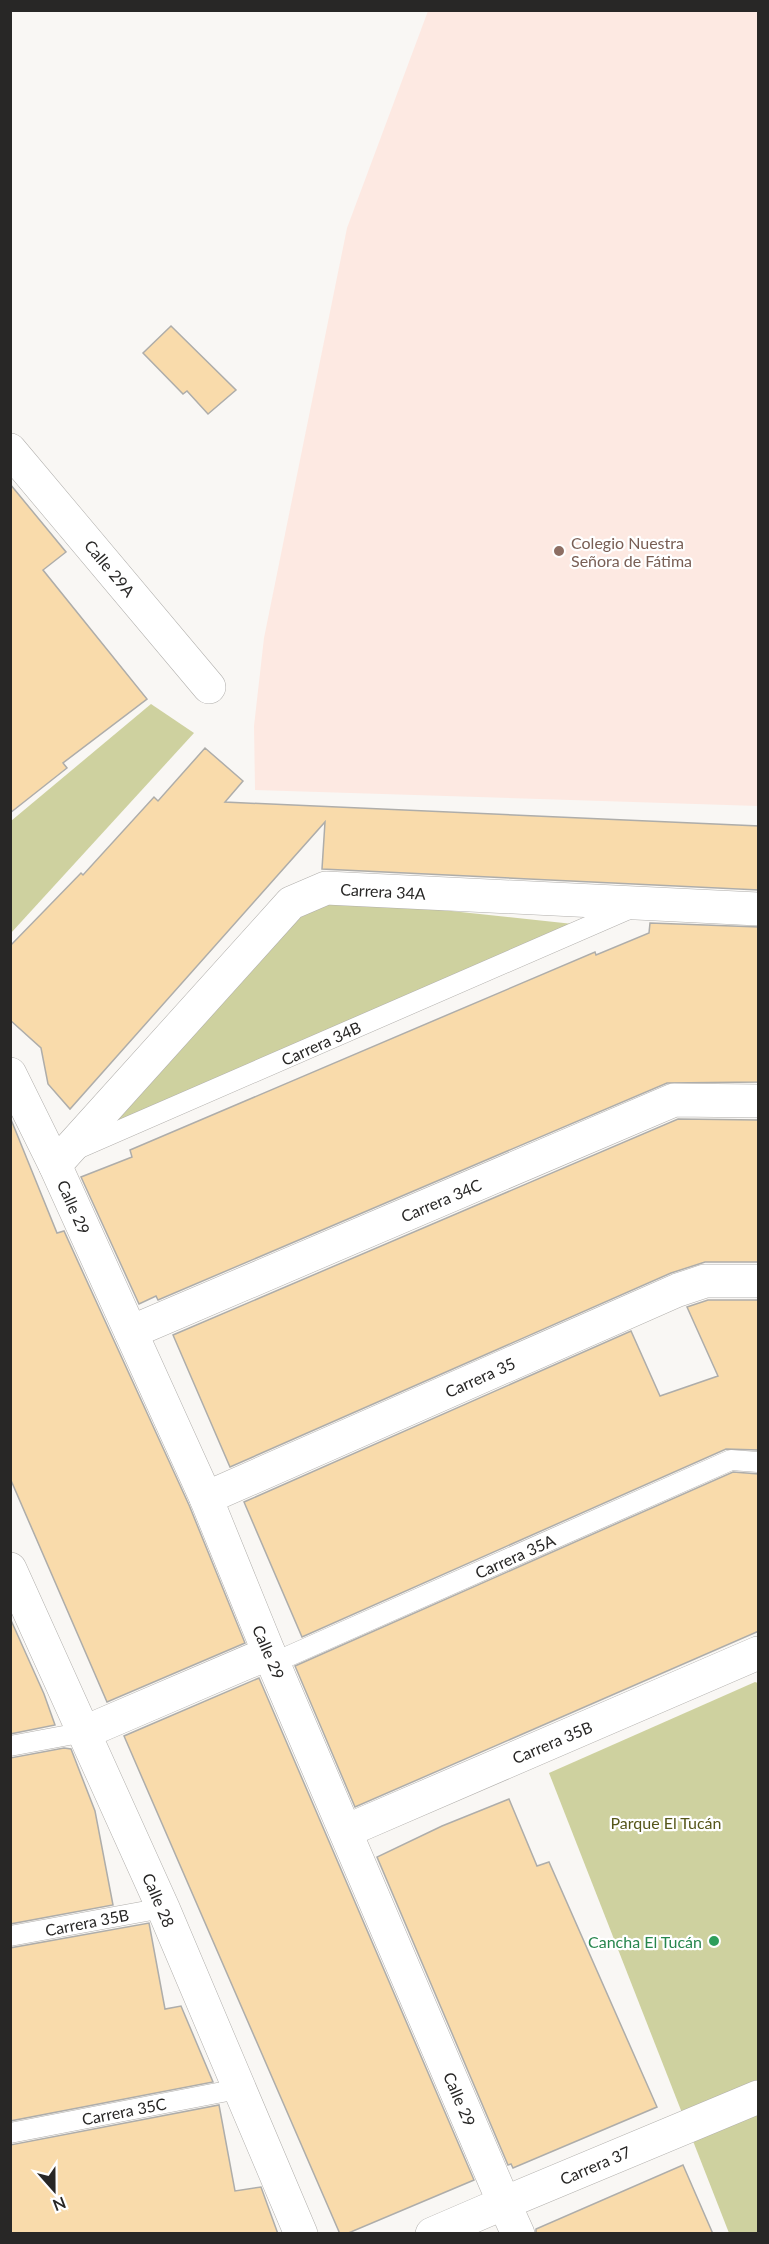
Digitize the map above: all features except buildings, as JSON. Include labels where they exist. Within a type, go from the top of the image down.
[{"type":"street","name":"Calle 29A","points":[[10,450],[209,687]]},
{"type":"street","name":"Carrera 34A","points":[[62,1158],[291,903],[326,888],[638,905],[759,909]]},
{"type":"street","name":"Calle 29","points":[[10,1074],[62,1158],[131,1332],[206,1498],[271,1658],[518,2234]]},
{"type":"street","name":"Carrera 34C","points":[[131,1332],[674,1100],[759,1101]]},
{"type":"street","name":"Carrera 35","points":[[206,1498],[678,1290],[705,1281],[759,1281]]},
{"type":"street","name":"Calle 28","points":[[10,1569],[163,1908],[301,2234]]},
{"type":"street","name":"Carrera 35B","points":[[346,1832],[759,1653]]},
{"type":"street","name":"Carrera 35A","points":[[85,1732],[271,1658]]},
{"type":"street","name":"Carrera 37","points":[[432,2234],[759,2097]]},
{"type":"lane","name":"Carrera 34B","points":[[62,1158],[638,905]]},
{"type":"lane","name":"Carrera 35A","points":[[271,1658],[731,1460],[759,1462]]},
{"type":"lane","name":"Carrera 35A","points":[[10,1746],[85,1732]]},
{"type":"lane","name":"Carrera 35B","points":[[10,1936],[163,1908]]},
{"type":"lane","name":"Carrera 35C","points":[[10,2133],[238,2089]]},
{"type":"shaded area","points":[[428,11],[758,11],[758,806],[255,790],[254,726],[264,638],[347,228]]},
{"type":"green space","points":[[151,704],[194,733],[11,933],[11,821]]},
{"type":"green space","points":[[329,898],[573,924],[105,1131],[296,912]]},
{"type":"green space","name":"Parque El Tucán","points":[[755,1682],[758,1683],[758,2233],[729,2233],[549,1773]]},
{"type":"place","name":"Colegio Nuestra Señora de Fátima","points":[[559,551]]},
{"type":"place","name":"Cancha El Tucán","points":[[714,1941]]}]
